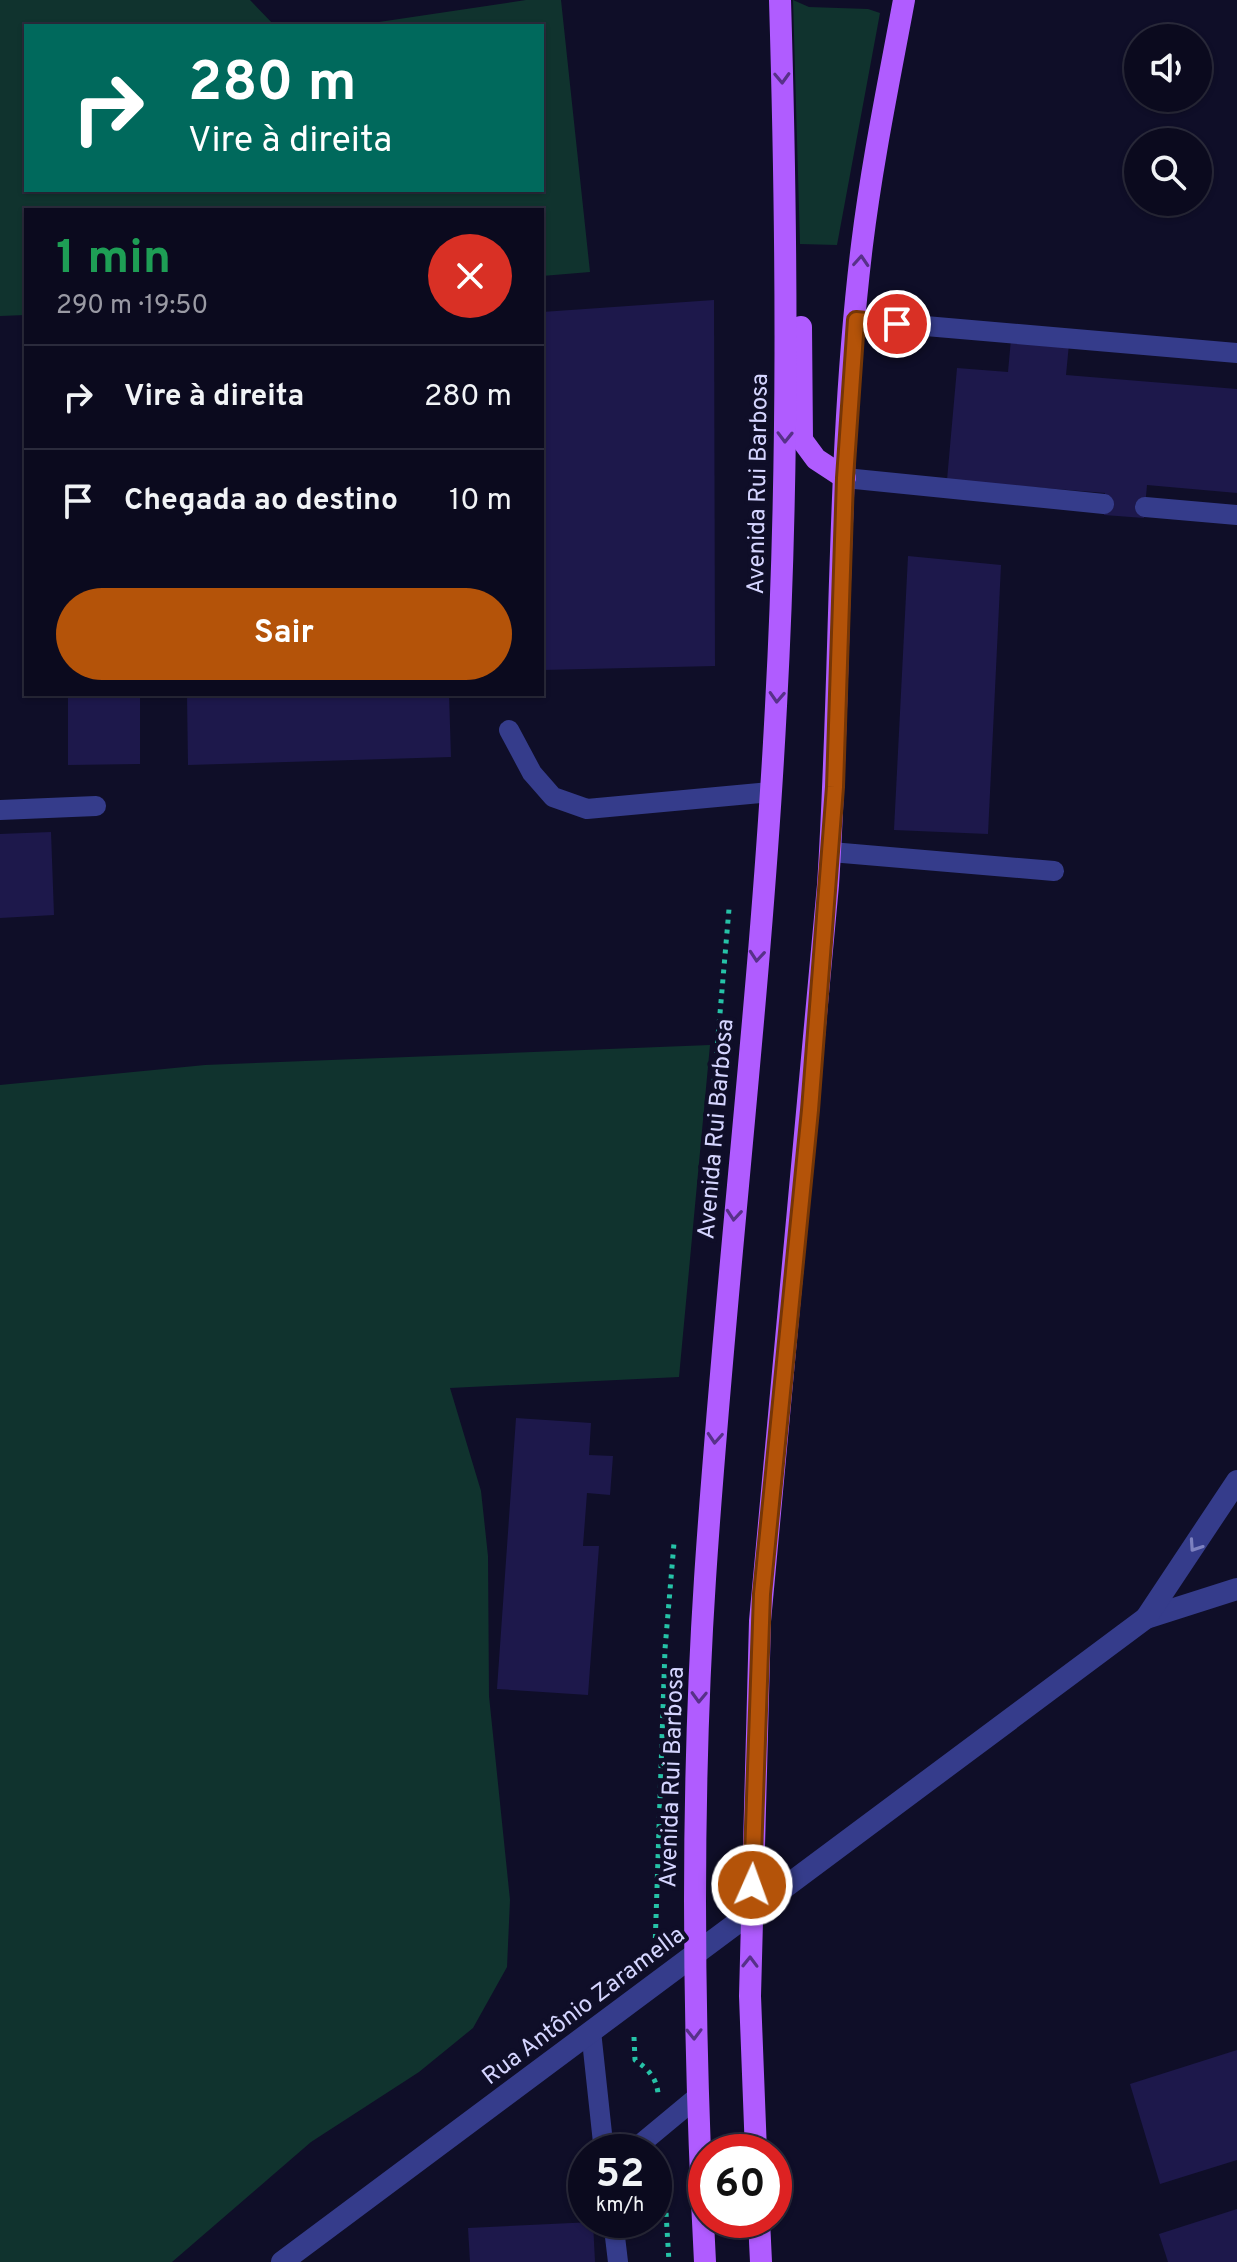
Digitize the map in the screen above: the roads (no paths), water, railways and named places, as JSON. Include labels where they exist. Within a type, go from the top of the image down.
[{"type":"main road","name":"Avenida Rui Barbosa","points":[[705,2262],[696,2098],[693,1956],[704,1583],[771,792],[784,533],[787,247],[780,0]]},
{"type":"main road","points":[[755,2134],[750,1996],[751,1912],[762,1594],[810,1110],[831,852],[845,478],[862,245],[904,0]]},
{"type":"main road","points":[[787,247],[801,329],[802,440],[816,459],[845,478]]},
{"type":"main road","points":[[760,2238],[761,2262]]},
{"type":"street","points":[[1146,1618],[1237,1481]]},
{"type":"street","points":[[1146,1618],[1237,1589]]},
{"type":"street","name":"Rua Antônio Zaramella","points":[[282,2262],[1146,1618]]},
{"type":"lane","points":[[856,320],[1237,353]]},
{"type":"lane","points":[[845,478],[1104,504]]},
{"type":"lane","points":[[1145,507],[1237,515]]},
{"type":"lane","points":[[509,730],[532,773],[553,797],[587,809],[771,792]]},
{"type":"lane","points":[[0,810],[96,806]]},
{"type":"lane","points":[[831,852],[1054,871]]},
{"type":"lane","points":[[591,2031],[602,2134]]},
{"type":"lane","points":[[653,2134],[696,2098]]},
{"type":"lane","points":[[615,2238],[618,2262]]}]
